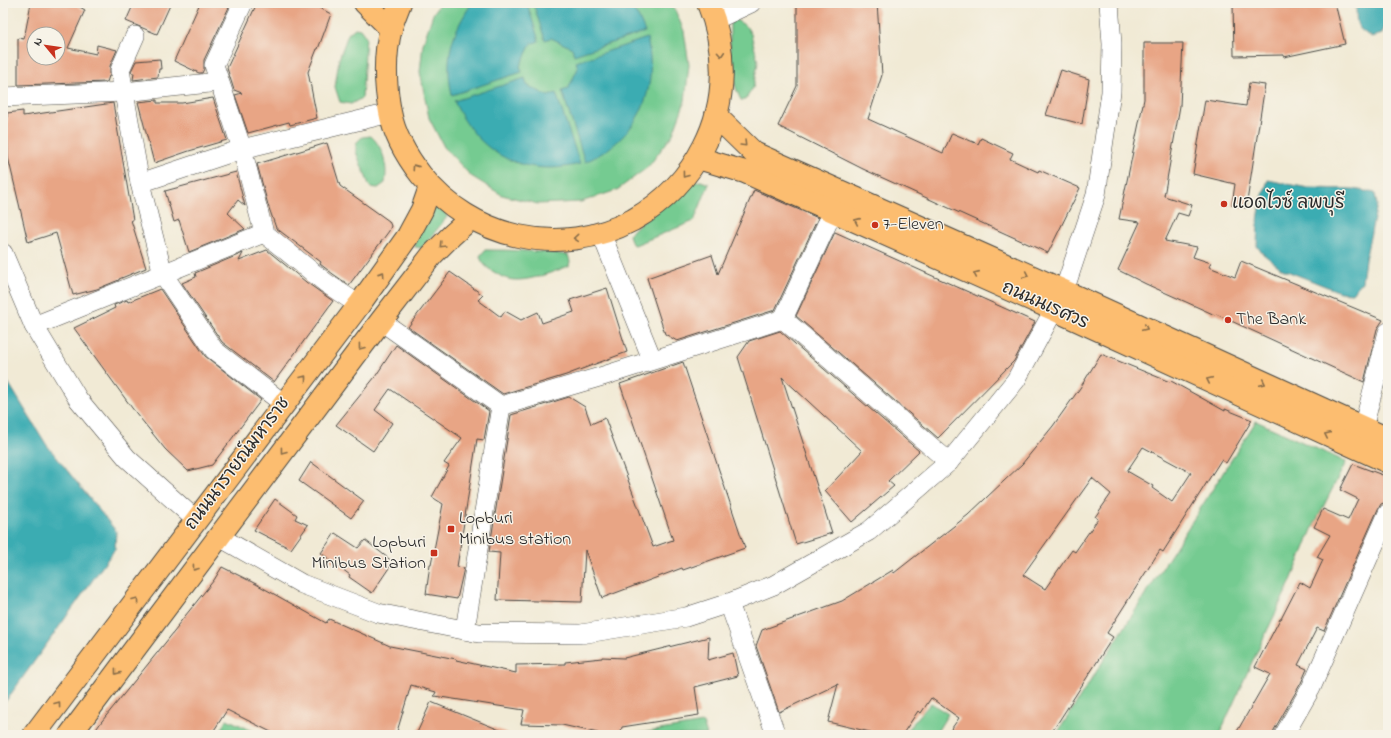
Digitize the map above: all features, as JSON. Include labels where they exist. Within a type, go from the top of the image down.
[{"type":"main road","points":[[365,3],[369,5],[391,29]]},
{"type":"main road","points":[[400,3],[391,29],[385,71],[390,113],[403,146],[413,165],[430,187],[449,204],[470,219],[505,234],[543,240],[580,238],[617,228],[649,211],[677,187],[698,158],[709,138],[716,116],[722,84],[722,52],[712,12]]},
{"type":"main road","name":"ถนนนเรศวร","points":[[716,116],[754,153],[1059,301],[1358,438],[1388,462]]},
{"type":"main road","name":"ถนนนเรศวร","points":[[698,158],[745,172],[833,211],[1059,301]]},
{"type":"main road","name":"ถนนนารายณ์มหาราช","points":[[34,735],[360,305],[408,236],[422,210],[430,187]]},
{"type":"main road","name":"ถนนนารายณ์มหาราช","points":[[70,735],[218,536],[432,255],[452,234],[470,219]]},
{"type":"main road","name":"ถนนนเรศวร","points":[[1358,438],[1388,440]]},
{"type":"street","points":[[243,3],[214,65],[242,149],[264,233],[326,283],[360,305]]},
{"type":"street","points":[[712,12],[752,3]]},
{"type":"street","points":[[218,536],[302,584],[378,613],[479,633],[582,634],[686,617],[729,603],[774,585],[869,531],[949,462],[1016,380],[1059,301],[1096,195],[1111,92],[1112,44],[1109,3]]},
{"type":"street","points":[[135,36],[120,70],[140,184],[163,274],[214,350],[284,404]]},
{"type":"street","points":[[3,96],[124,92],[219,82]]},
{"type":"street","points":[[140,184],[242,149],[390,113]]},
{"type":"street","points":[[501,406],[603,376],[652,359],[783,319],[833,211]]},
{"type":"street","points":[[34,326],[264,233]]},
{"type":"street","points":[[601,233],[652,359]]},
{"type":"street","points":[[3,253],[34,326],[78,399],[127,458],[196,520]]},
{"type":"street","points":[[783,319],[949,462]]},
{"type":"street","points":[[381,321],[501,406]]},
{"type":"street","points":[[1358,438],[1388,332]]},
{"type":"street","points":[[464,630],[501,406]]},
{"type":"street","points":[[1284,735],[1311,688],[1388,513]]},
{"type":"street","points":[[729,603],[776,735]]},
{"type":"green space","points":[[440,3],[672,3],[684,31],[689,65],[685,101],[673,134],[648,167],[617,190],[581,202],[538,204],[502,195],[471,176],[444,147],[429,118],[420,72],[423,44],[433,14]]},
{"type":"green space","points":[[736,20],[746,26],[751,34],[758,62],[753,88],[745,100],[741,100],[732,72],[730,23]]},
{"type":"green space","points":[[355,28],[360,29],[366,37],[362,98],[351,104],[340,102],[335,87],[339,59],[348,34]]},
{"type":"green space","points":[[371,136],[382,152],[386,171],[385,183],[378,188],[370,187],[356,152],[356,143],[362,137]]},
{"type":"green space","points":[[701,181],[709,184],[694,221],[635,245],[632,244],[629,235],[635,228],[693,182]]},
{"type":"green space","points":[[431,207],[444,209],[447,217],[422,248],[415,247],[415,239]]},
{"type":"green space","points":[[485,250],[526,251],[568,255],[570,261],[569,266],[537,277],[512,280],[502,277],[485,266],[480,256]]},
{"type":"green space","points":[[1256,421],[1346,462],[1313,527],[1290,583],[1219,735],[1056,735]]},
{"type":"green space","points":[[931,703],[948,714],[935,735],[905,735],[914,722]]},
{"type":"green space","points":[[227,719],[261,735],[218,735]]},
{"type":"green space","points":[[703,723],[707,735],[629,735]]},
{"type":"water","points":[[472,3],[527,3],[539,41],[531,44],[520,66],[522,72],[452,95],[449,69],[451,47],[459,25]]},
{"type":"water","points":[[533,3],[629,3],[639,18],[645,32],[574,55],[572,48],[551,38],[545,40]]},
{"type":"water","points":[[1356,3],[1386,3],[1385,26],[1382,34],[1372,37],[1359,27],[1356,19]]},
{"type":"water","points":[[647,38],[650,58],[650,77],[647,96],[640,112],[630,128],[618,141],[603,153],[585,162],[562,91],[568,89],[578,68],[576,62]]},
{"type":"water","points":[[525,78],[527,85],[548,96],[556,93],[580,164],[540,168],[521,164],[505,158],[489,148],[476,135],[464,119],[454,101]]},
{"type":"water","points":[[1268,180],[1308,188],[1354,189],[1375,193],[1377,205],[1365,260],[1362,282],[1352,293],[1340,292],[1282,269],[1262,253],[1257,246],[1258,220],[1261,201]]},
{"type":"water","points":[[3,374],[46,444],[116,531],[115,549],[3,705]]},
{"type":"building","points":[[31,3],[73,3],[85,10],[68,48],[96,54],[97,45],[117,50],[110,66],[110,76],[107,82],[18,85],[18,38],[24,39],[26,29],[26,66],[66,66],[66,26],[27,26]]},
{"type":"building","points":[[134,3],[171,3],[157,34],[126,21]]},
{"type":"building","points":[[200,3],[231,3],[204,60],[204,69],[202,73],[174,61]]},
{"type":"building","points":[[257,3],[310,3],[331,14],[308,72],[317,118],[290,125],[289,122],[248,133],[235,95],[242,93],[234,90],[227,68]]},
{"type":"building","points":[[797,3],[877,3],[882,75],[868,119],[943,153],[952,133],[978,144],[981,138],[1013,153],[1010,159],[1038,172],[1039,170],[1080,188],[1048,253],[863,169],[778,126],[797,86]]},
{"type":"building","points":[[1233,3],[1335,3],[1345,44],[1284,57],[1284,55],[1234,56]]},
{"type":"building","points":[[1144,43],[1183,43],[1180,106],[1164,196],[1192,205],[1188,216],[1178,213],[1165,241],[1197,247],[1193,257],[1211,263],[1209,267],[1235,277],[1241,261],[1383,320],[1377,329],[1364,382],[1118,270],[1140,222],[1119,219],[1144,99]]},
{"type":"building","points":[[160,59],[161,69],[159,69],[158,77],[133,80],[134,73],[131,71],[136,61]]},
{"type":"building","points":[[1061,70],[1089,79],[1082,124],[1046,115]]},
{"type":"building","points":[[1249,83],[1265,85],[1246,208],[1232,205],[1235,184],[1193,174],[1205,100],[1246,106]]},
{"type":"building","points":[[213,98],[227,140],[154,163],[138,102],[157,100],[157,103],[182,103]]},
{"type":"building","points":[[113,103],[133,220],[131,220],[146,268],[97,289],[73,295],[56,233],[28,242],[8,157],[7,113],[23,111],[23,116]]},
{"type":"building","points":[[327,143],[340,186],[389,221],[391,226],[389,231],[349,285],[320,264],[321,262],[276,228],[257,164]]},
{"type":"building","points":[[236,172],[245,206],[238,200],[228,213],[245,229],[189,252],[179,220],[174,222],[165,191]]},
{"type":"building","points":[[754,190],[818,218],[775,310],[677,341],[665,334],[647,278],[712,255],[718,274]]},
{"type":"building","points":[[835,232],[1035,322],[1014,361],[938,438],[796,316]]},
{"type":"building","points":[[267,250],[306,282],[333,301],[274,382],[222,342],[182,283],[196,277],[195,273],[243,253],[239,261]]},
{"type":"building","points":[[450,272],[483,295],[478,300],[501,317],[505,311],[521,320],[538,312],[542,323],[574,312],[570,300],[607,288],[627,352],[566,375],[503,394],[408,327]]},
{"type":"building","points":[[160,289],[205,356],[261,400],[212,465],[188,471],[165,449],[132,408],[74,328],[115,308],[114,305],[127,300],[128,302]]},
{"type":"building","points":[[780,331],[919,451],[888,481],[894,486],[852,522],[825,491],[862,451],[782,377],[832,533],[796,544],[738,357],[749,341]]},
{"type":"building","points":[[396,345],[489,411],[484,440],[477,439],[457,567],[464,568],[457,599],[426,594],[430,565],[443,504],[432,497],[449,466],[444,463],[462,438],[390,389],[375,410],[392,423],[373,451],[336,425],[375,377]]},
{"type":"building","points":[[1101,354],[1170,382],[1171,381],[1225,411],[1225,409],[1252,420],[1226,463],[1221,460],[1163,552],[1160,550],[1107,633],[1113,637],[1050,735],[947,735],[959,718],[931,698],[921,713],[918,711],[902,735],[869,735],[870,732],[828,722],[838,684],[779,712],[756,646],[762,630],[842,601],[893,570],[894,573],[968,515],[1022,464],[1053,426],[1080,388]],"holes":[[[1143,447],[1191,473],[1172,502],[1152,488],[1153,486],[1127,471]],[[1092,478],[1111,494],[1095,517],[1098,519],[1075,552],[1072,550],[1045,589],[1023,575]]]},
{"type":"building","points":[[683,362],[745,548],[683,570],[682,568],[602,598],[585,550],[582,602],[497,600],[500,553],[489,552],[511,415],[569,397],[585,407],[591,424],[605,418],[653,547],[673,540],[620,384]]},
{"type":"building","points":[[311,462],[364,501],[351,518],[299,481]]},
{"type":"building","points":[[1353,464],[1388,477],[1388,498],[1386,502],[1381,504],[1378,509],[1324,631],[1317,628],[1298,665],[1307,669],[1301,683],[1274,730],[1273,735],[1235,735],[1270,674],[1255,667],[1300,582],[1310,588],[1323,560],[1317,557],[1330,535],[1314,527],[1323,509],[1348,520],[1358,499],[1340,490]]},
{"type":"building","points":[[275,499],[297,515],[295,519],[308,525],[291,549],[254,530]]},
{"type":"building","points":[[335,533],[358,548],[365,540],[393,562],[372,593],[349,577],[350,575],[321,553]]},
{"type":"building","points":[[222,567],[326,623],[329,619],[390,646],[516,673],[516,665],[565,664],[565,662],[602,657],[624,658],[709,637],[708,660],[733,653],[738,676],[695,687],[699,715],[622,727],[620,735],[598,735],[598,733],[562,725],[521,724],[524,710],[434,696],[436,692],[411,685],[396,735],[277,735],[227,710],[211,735],[92,735],[178,627],[177,626],[214,580]]},
{"type":"building","points":[[431,702],[512,735],[416,735]]},
{"type":"place","name":"แอดไวซ์ ลพบุรี","points":[[1224,204]]},
{"type":"place","name":"7-Eleven","points":[[875,225]]},
{"type":"place","name":"The Bank","points":[[1228,320]]},
{"type":"place","name":"Lopburi Minibus station","points":[[451,529]]},
{"type":"place","name":"Lopburi Minibus Station","points":[[434,553]]}]
